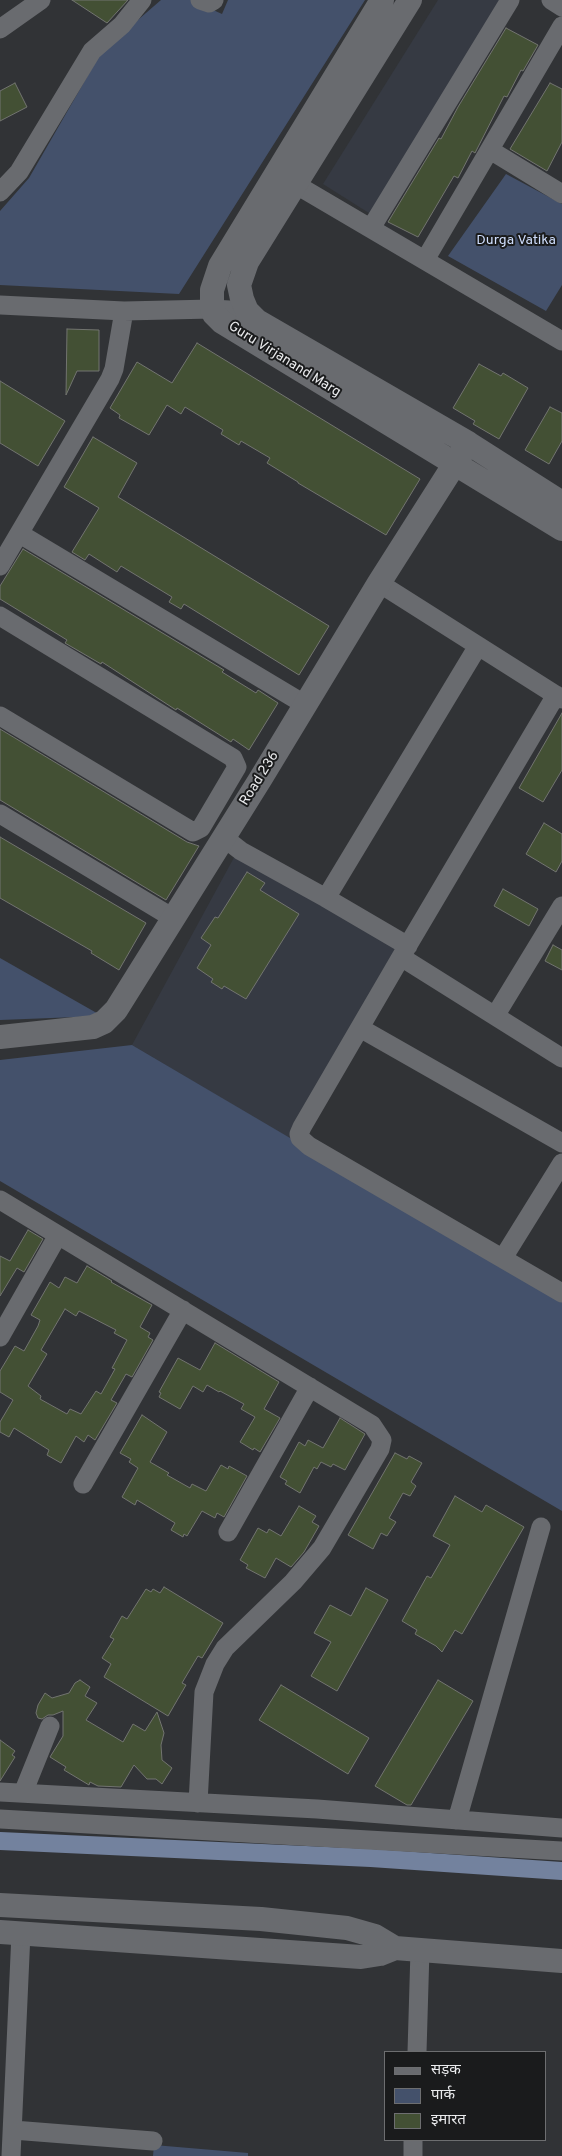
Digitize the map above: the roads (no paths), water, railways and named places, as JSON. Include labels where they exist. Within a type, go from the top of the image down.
[{"type":"street","points":[[0,29],[41,0]]},
{"type":"street","points":[[0,192],[19,172],[92,51],[122,25],[142,0]]},
{"type":"street","points":[[200,0],[209,3],[214,0]]},
{"type":"street","points":[[212,309],[212,290],[220,266],[382,0]]},
{"type":"street","name":"Guru Virjanand Marg","points":[[410,0],[295,184],[245,269],[239,285],[242,300],[247,311],[257,321],[468,443],[562,503]]},
{"type":"street","points":[[371,228],[510,0]]},
{"type":"street","points":[[551,0],[562,7]]},
{"type":"street","points":[[425,260],[562,26]]},
{"type":"street","points":[[490,150],[562,194]]},
{"type":"street","points":[[295,184],[562,340]]},
{"type":"street","points":[[0,305],[124,311],[212,309],[247,311]]},
{"type":"street","name":"Guru Virjanand Marg","points":[[212,309],[222,322],[562,529]]},
{"type":"street","points":[[2,558],[20,534],[110,379],[114,369],[124,311]]},
{"type":"street","name":"Road 236","points":[[0,1037],[93,1027],[104,1022],[116,1010],[261,778],[378,583],[468,443]]},
{"type":"street","points":[[20,534],[304,704]]},
{"type":"street","points":[[378,583],[559,697],[360,1028],[302,1127],[299,1134],[300,1138],[309,1146],[562,1293]]},
{"type":"street","points":[[0,616],[233,758],[238,767],[201,828],[193,832],[0,716]]},
{"type":"street","points":[[326,898],[478,646]]},
{"type":"street","points":[[0,814],[173,918]]},
{"type":"street","points":[[223,837],[241,851],[326,898],[495,1016],[562,1058]]},
{"type":"street","points":[[495,1016],[562,906]]},
{"type":"street","points":[[360,1028],[562,1143]]},
{"type":"street","points":[[504,1258],[562,1162]]},
{"type":"street","points":[[0,1200],[372,1425],[380,1434],[382,1444],[316,1556],[293,1582],[225,1648],[215,1664],[204,1692],[198,1804]]},
{"type":"street","points":[[0,1336],[58,1235]]},
{"type":"street","points":[[83,1484],[183,1310]]},
{"type":"street","points":[[228,1532],[310,1387]]},
{"type":"street","points":[[457,1820],[541,1527]]},
{"type":"street","points":[[23,1793],[50,1726]]},
{"type":"street","points":[[0,1792],[317,1809],[562,1828]]},
{"type":"street","points":[[0,1819],[562,1851]]},
{"type":"street","points":[[0,1905],[261,1919],[347,1928],[375,1936],[395,1948]]},
{"type":"street","points":[[11,2156],[11,1932],[361,1957],[380,1954],[395,1948],[562,1961]]},
{"type":"street","points":[[416,2051],[420,1950]]},
{"type":"street","points":[[12,2130],[153,2141]]},
{"type":"street","points":[[413,2141],[413,2156]]},
{"type":"waterway","points":[[0,1841],[371,1858],[562,1871]]},
{"type":"park label","name":"Durga Vatika","points":[[516,241]]}]
